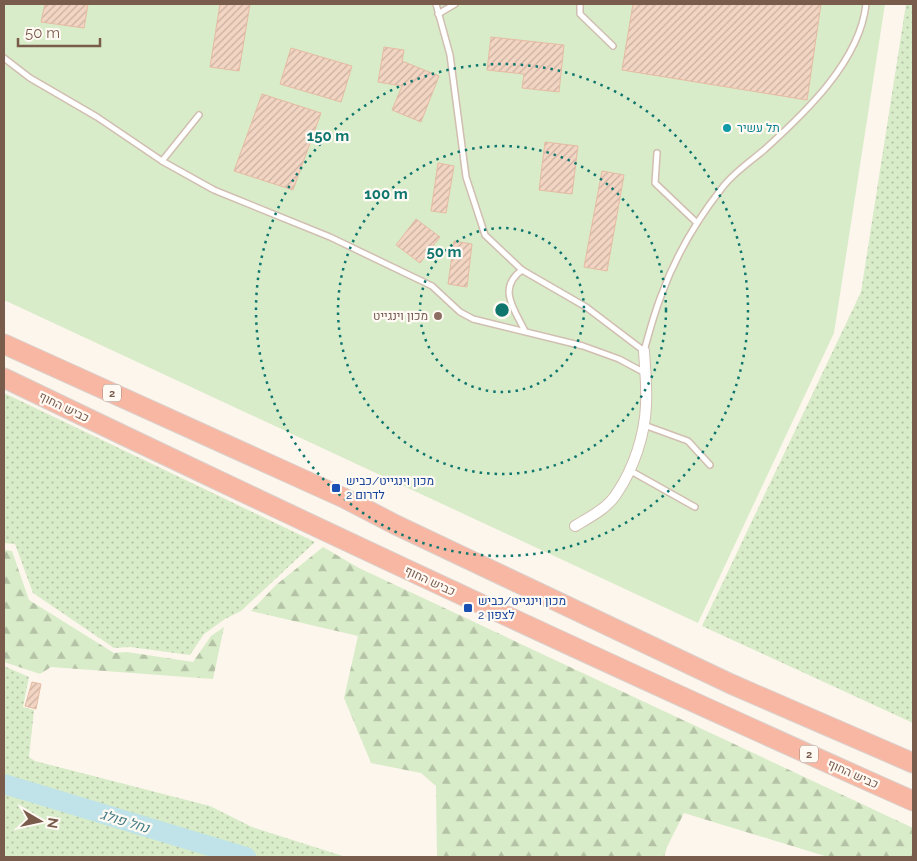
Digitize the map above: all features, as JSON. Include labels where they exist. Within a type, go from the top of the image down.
[{"type":"highway","name":"2","points":[[4,344],[344,498],[396,525],[731,684],[913,764]]},
{"type":"highway","name":"כביש החוף","points":[[4,378],[704,708],[913,801]]},
{"type":"street","points":[[575,526],[597,513],[617,494],[629,470],[639,444],[646,405],[644,351]]},
{"type":"lane","points":[[436,4],[450,55],[466,178],[485,235],[522,270],[586,307],[644,351],[661,296],[675,261],[696,223],[724,186],[792,124],[823,90],[849,54],[861,31],[866,4]]},
{"type":"lane","points":[[438,14],[455,4]]},
{"type":"lane","points":[[580,4],[580,14],[613,46]]},
{"type":"lane","points":[[4,58],[30,78],[97,117],[162,161],[214,190],[330,237],[432,286],[460,312],[483,322],[583,346],[619,359],[645,373]]},
{"type":"lane","points":[[162,161],[199,115]]},
{"type":"lane","points":[[657,153],[655,183],[696,223]]},
{"type":"lane","points":[[522,270],[513,276],[509,288],[509,297],[525,331]]},
{"type":"lane","points":[[643,425],[688,441],[710,466]]},
{"type":"lane","points":[[629,470],[696,507]]},
{"type":"green space","name":"מכון וינגייט","points":[[4,4],[885,4],[834,333],[698,623],[4,300]]},
{"type":"green space","points":[[906,4],[913,4],[913,723],[702,626],[861,292]]},
{"type":"green space","points":[[4,393],[315,542],[241,611],[225,619],[204,634],[190,655],[130,647],[114,648],[33,593],[15,544],[4,543]]},
{"type":"green space","points":[[323,547],[359,568],[913,828],[913,857],[828,857],[684,813],[664,857],[437,857],[436,786],[421,773],[371,763],[344,698],[358,636],[251,611],[276,585]]},
{"type":"green space","points":[[4,550],[12,551],[29,600],[114,653],[127,652],[193,662],[211,636],[224,627],[213,679],[51,667],[40,674],[4,662]]},
{"type":"green space","points":[[4,666],[29,677],[23,707],[34,710],[29,757],[35,761],[210,806],[252,827],[346,857],[4,857]]},
{"type":"building","points":[[45,4],[88,4],[84,28],[41,22]]},
{"type":"building","points":[[220,4],[250,4],[239,71],[210,67]]},
{"type":"building","points":[[633,4],[821,4],[807,100],[622,70]]},
{"type":"building","points":[[491,37],[564,45],[559,92],[522,88],[524,74],[487,70]]},
{"type":"building","points":[[384,47],[404,50],[402,61],[439,76],[421,122],[392,110],[402,86],[378,82]]},
{"type":"building","points":[[291,48],[352,66],[341,102],[280,84]]},
{"type":"building","points":[[262,94],[321,113],[293,190],[234,171]]},
{"type":"building","points":[[545,142],[578,146],[572,194],[539,190]]},
{"type":"building","points":[[438,163],[454,166],[446,213],[431,211]]},
{"type":"building","points":[[602,171],[624,175],[607,271],[584,267]]},
{"type":"building","points":[[416,219],[440,237],[420,263],[396,245]]},
{"type":"building","points":[[454,241],[472,244],[467,287],[448,284]]},
{"type":"building","points":[[32,682],[41,684],[36,709],[25,706]]},
{"type":"waterway","name":"נחל פולג","points":[[4,784],[246,857]]},
{"type":"place","name":"תל עשיר","points":[[727,128]]},
{"type":"place","name":"מכון וינגייט","points":[[438,316]]},
{"type":"place","name":"מכון וינגייט/כביש 2 לדרום","points":[[336,488]]},
{"type":"place","name":"מכון וינגייט/כביש 2 לצפון","points":[[468,608]]}]
